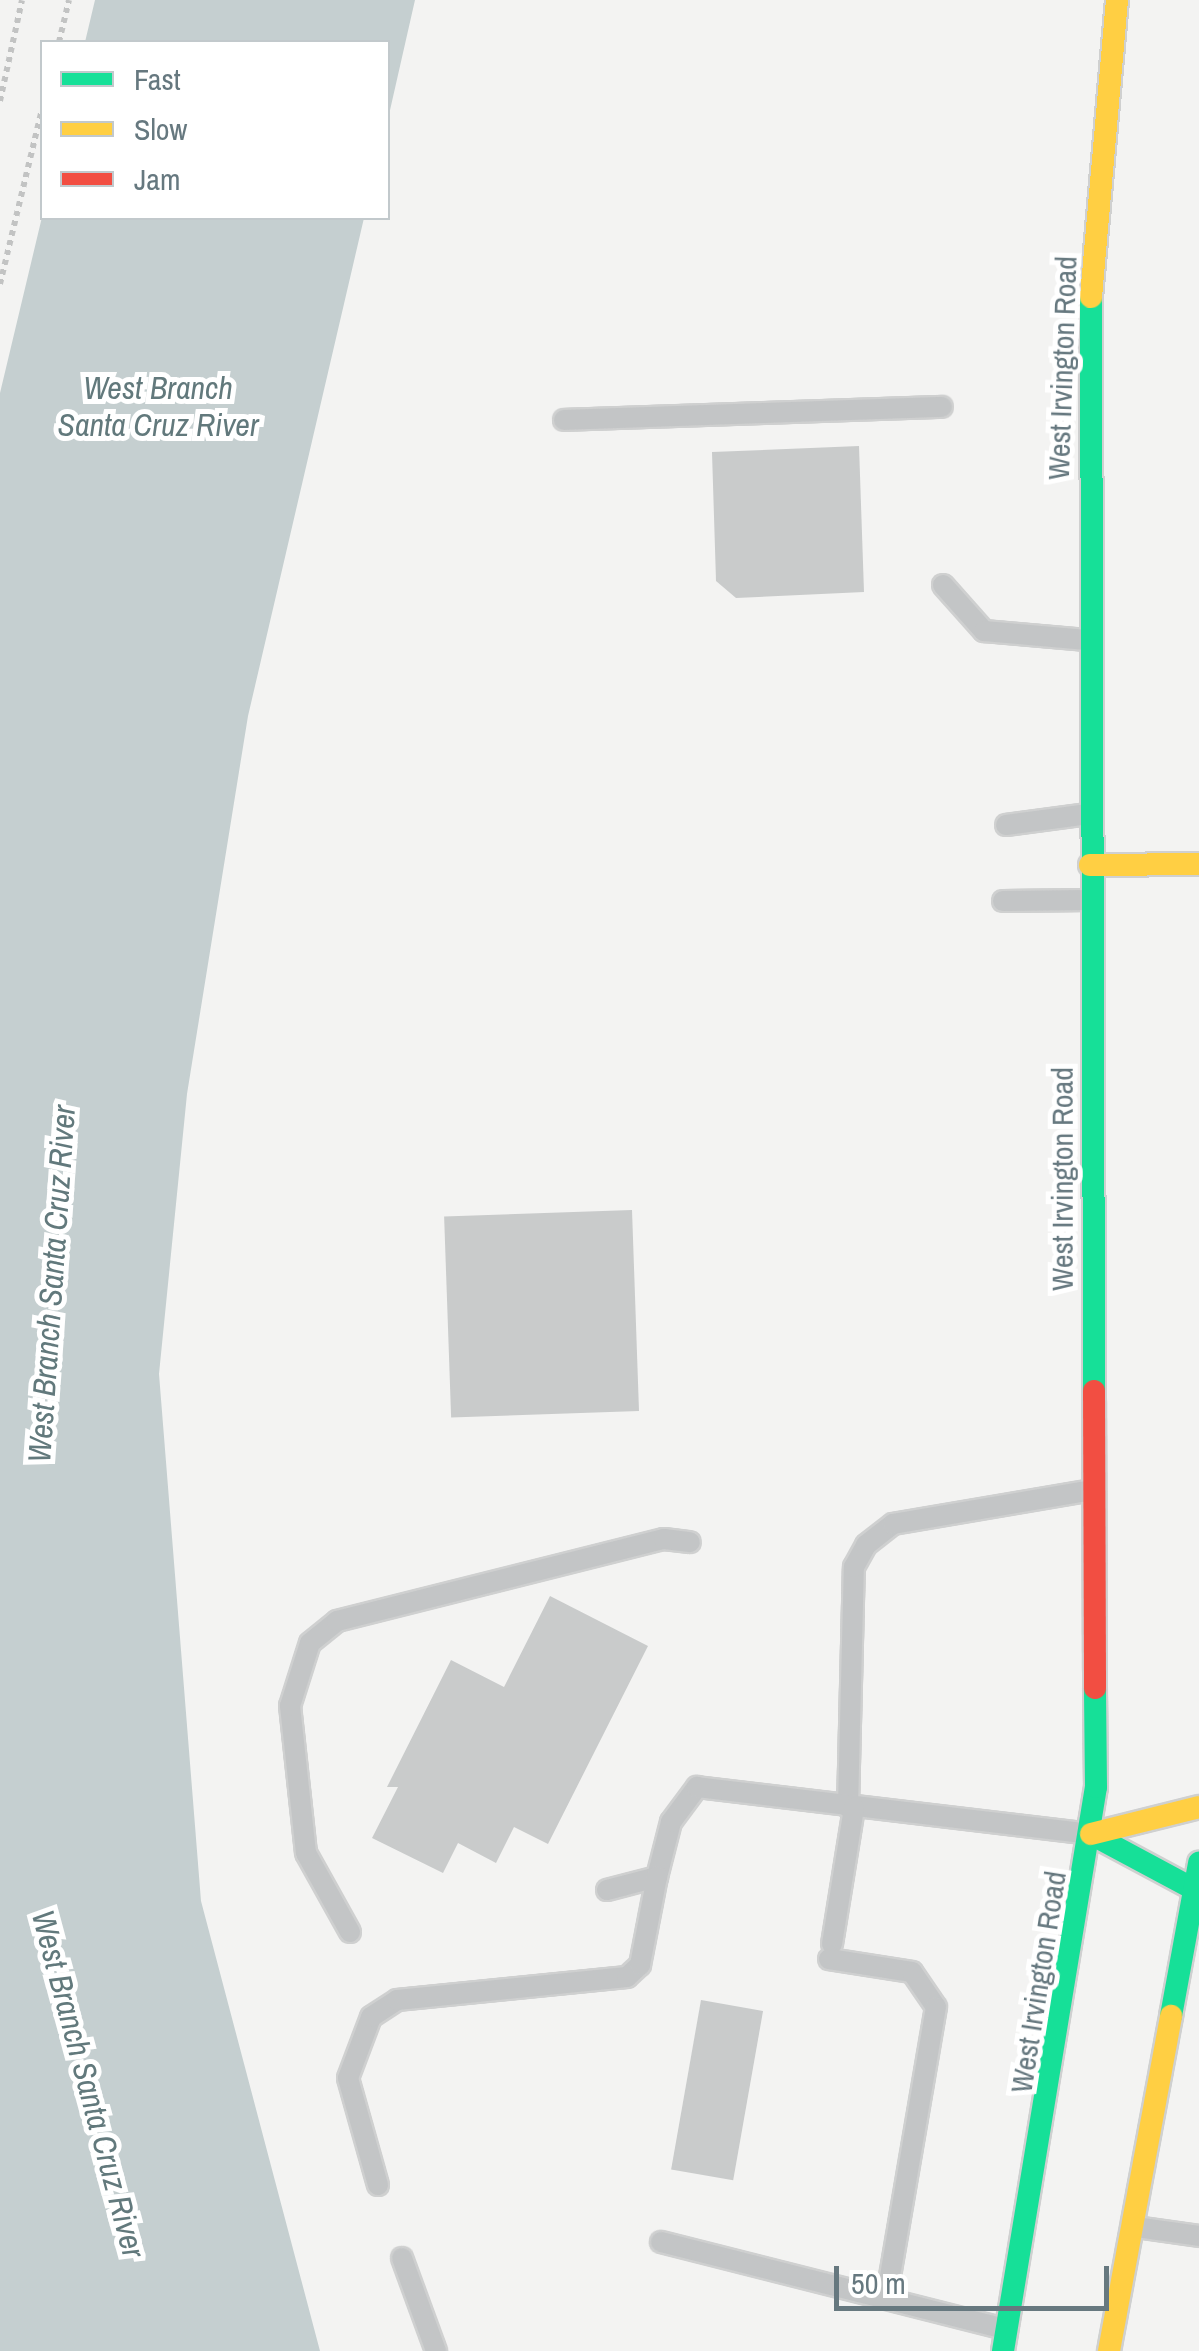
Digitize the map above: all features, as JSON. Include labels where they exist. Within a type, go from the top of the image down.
[{"type":"main road","name":"West Irvington Road","points":[[1006,2340],[1091,1834],[1094,1490],[1088,331],[1117,0]]},
{"type":"main road","points":[[1090,865],[1199,864]]},
{"type":"main road","points":[[1091,1834],[1199,1807]]},
{"type":"main road","points":[[1091,1834],[1197,1892]]},
{"type":"main road","points":[[1109,2351],[1197,1892],[1199,1863]]},
{"type":"lane","points":[[564,420],[942,407]]},
{"type":"lane","points":[[942,585],[984,631],[1089,640]]},
{"type":"lane","points":[[1006,824],[1090,814]]},
{"type":"lane","points":[[1003,901],[1090,900]]},
{"type":"lane","points":[[886,2298],[936,2007],[912,1972],[830,1951],[851,1807],[854,1567],[866,1545],[893,1524],[1094,1490]]},
{"type":"lane","points":[[350,1932],[306,1853],[290,1706],[310,1642],[338,1621],[664,1540],[690,1542]]},
{"type":"lane","points":[[378,2185],[348,2078],[372,2016],[397,2000],[548,1978],[627,1977],[640,1964],[671,1822],[697,1787],[1091,1834]]},
{"type":"lane","points":[[607,1890],[657,1877]]},
{"type":"lane","points":[[1134,2227],[1199,2236]]},
{"type":"lane","points":[[661,2242],[886,2298],[1006,2340]]},
{"type":"lane","points":[[402,2258],[436,2351]]},
{"type":"path","points":[[0,101],[22,0]]},
{"type":"path","points":[[59,40],[69,0]]},
{"type":"path","points":[[0,284],[40,117]]},
{"type":"water","points":[[95,0],[415,0],[390,110],[390,40],[85,40]]},
{"type":"water","name":"West Branch Santa Cruz River","points":[[41,220],[364,220],[248,716],[187,1094],[159,1374],[201,1901],[320,2351],[0,2351],[0,393]]},
{"type":"building","points":[[859,446],[864,592],[736,598],[716,581],[712,452]]},
{"type":"building","points":[[632,1210],[639,1411],[451,1417],[444,1217]]},
{"type":"building","points":[[550,1596],[648,1646],[548,1844],[514,1827],[496,1863],[458,1843],[443,1873],[372,1838],[398,1787],[387,1787],[451,1660],[504,1687]]},
{"type":"building","points":[[701,2000],[763,2011],[733,2180],[671,2169]]},
{"type":"traffic: fast","points":[[1091,297],[1094,1391]]},
{"type":"traffic: fast","points":[[1003,2351],[1096,1787],[1095,1688]]},
{"type":"traffic: fast","points":[[1091,1834],[1199,1892]]},
{"type":"traffic: fast","points":[[1171,2016],[1199,1863]]},
{"type":"traffic: slow","points":[[1091,297],[1117,0]]},
{"type":"traffic: slow","points":[[1090,865],[1199,864]]},
{"type":"traffic: slow","points":[[1091,1834],[1199,1807]]},
{"type":"traffic: slow","points":[[1109,2351],[1171,2016]]},
{"type":"traffic: jam","points":[[1094,1391],[1095,1688]]}]
